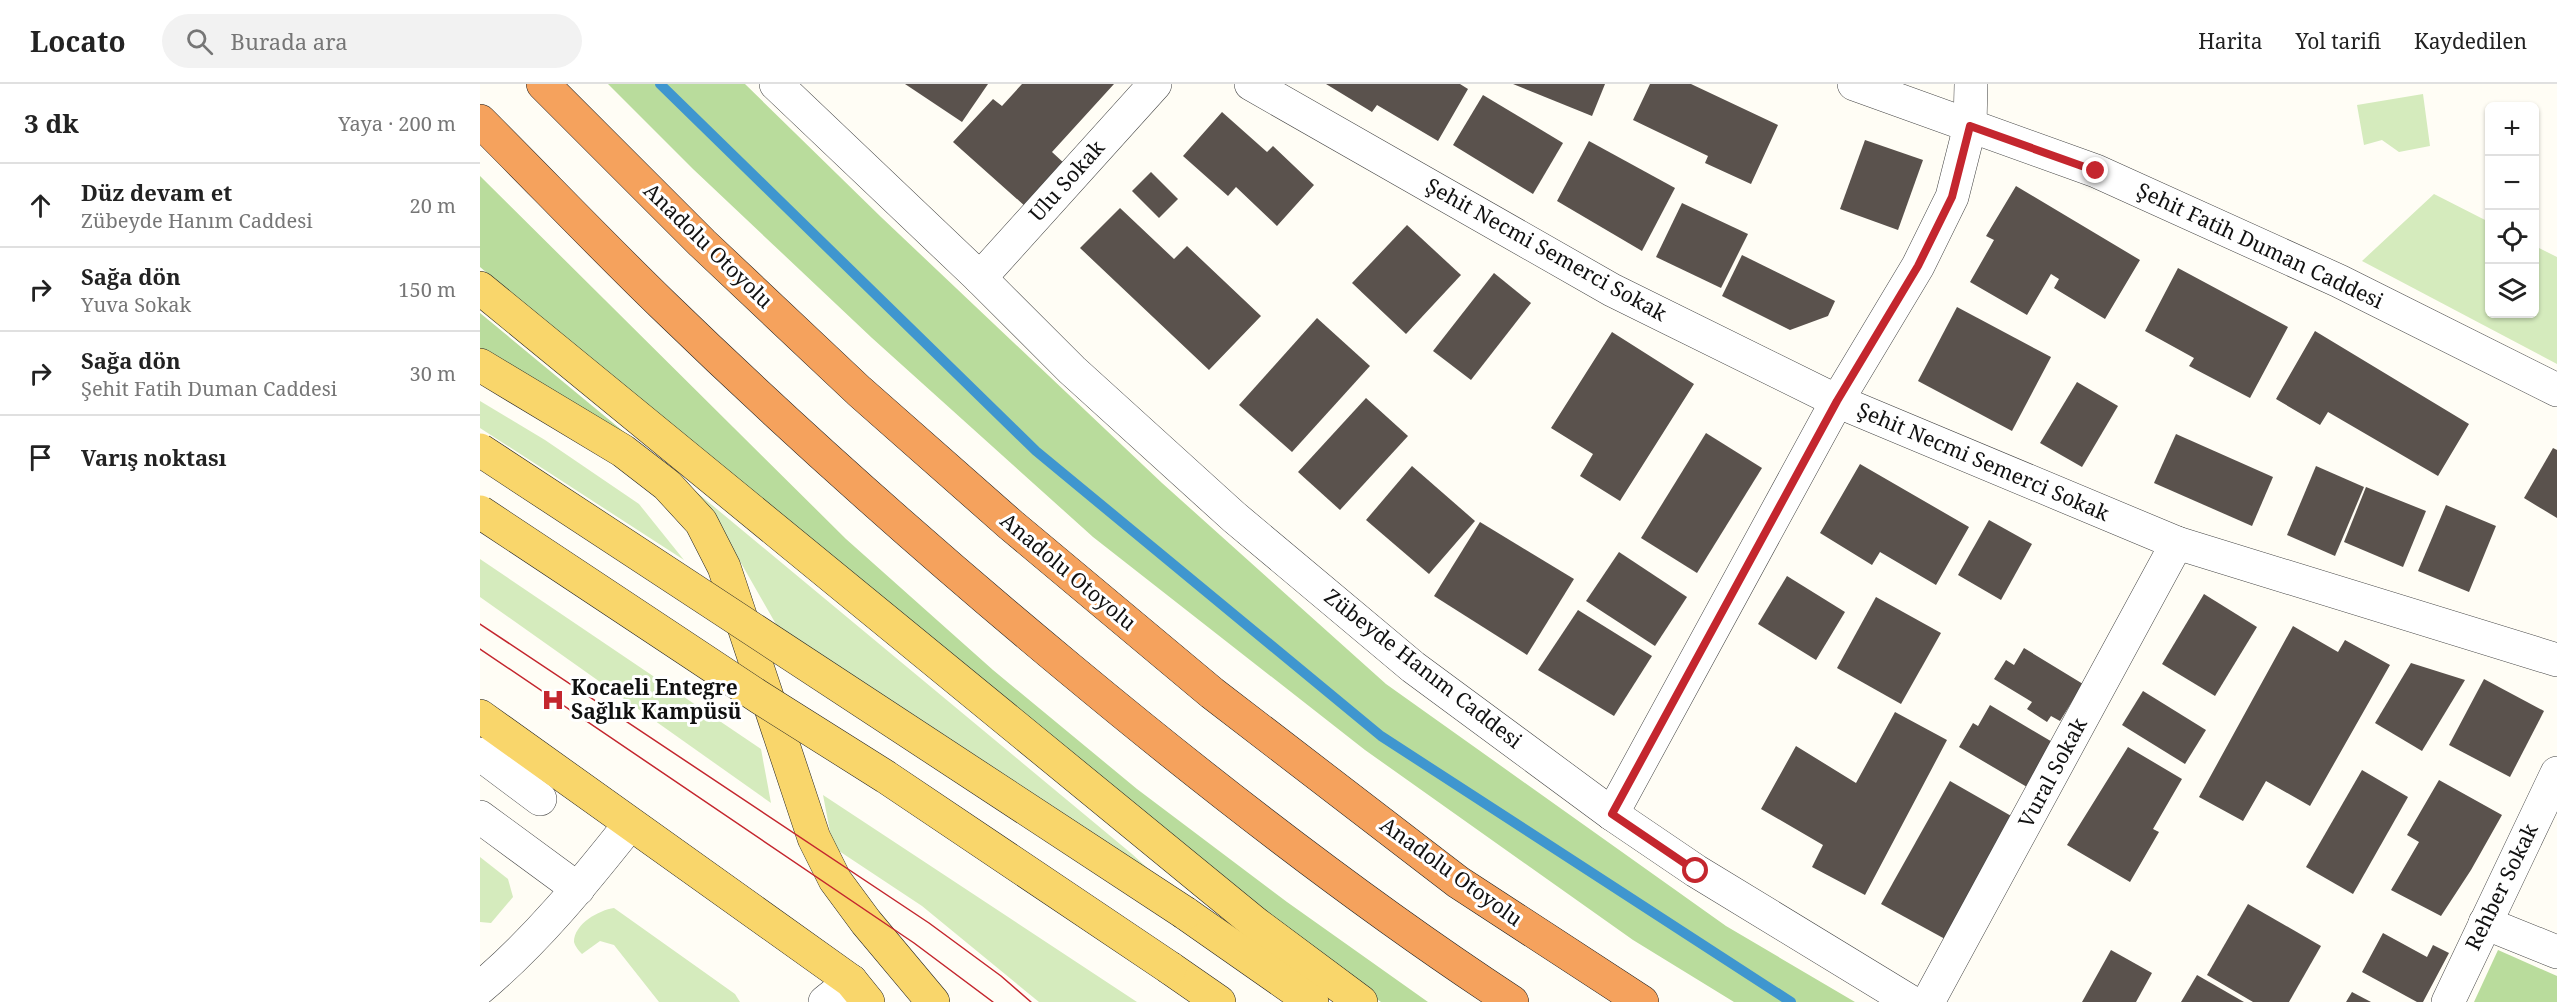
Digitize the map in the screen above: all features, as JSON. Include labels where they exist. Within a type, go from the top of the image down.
[{"type":"highway","name":"Anadolu Otoyolu","points":[[543,84],[702,243],[859,391],[1011,525],[1212,693],[1458,882],[1642,1002]]},
{"type":"highway","points":[[480,121],[662,304],[807,442],[967,583],[1168,750],[1424,944],[1512,1002]]},
{"type":"main road","points":[[480,288],[1246,916],[1360,1002]]},
{"type":"main road","points":[[480,366],[623,452],[667,485],[701,522],[724,567],[814,838],[835,880],[866,922],[933,1002]]},
{"type":"main road","points":[[480,450],[1185,913],[1312,1002]]},
{"type":"main road","points":[[480,512],[759,697],[886,777],[1219,1002]]},
{"type":"main road","points":[[480,716],[859,992]]},
{"type":"street","name":"Zübeyde Hanım Caddesi","points":[[776,84],[980,278],[1072,370],[1234,517],[1413,667],[1612,814],[1696,871],[1911,1002]]},
{"type":"street","name":"Ulu Sokak","points":[[980,278],[1155,84]]},
{"type":"street","name":"Şehit Necmi Semerci Sokak","points":[[1251,84],[1612,290],[1837,401],[2177,543],[2557,660]]},
{"type":"street","name":"Şehit Fatih Duman Caddesi","points":[[1854,84],[2096,171],[2349,286],[2557,390]]},
{"type":"street","points":[[1612,814],[1837,401],[1918,266],[1952,197],[1970,126],[1971,84]]},
{"type":"street","name":"Vural Sokak","points":[[1928,1002],[2177,543]]},
{"type":"street","points":[[480,754],[540,799]]},
{"type":"street","name":"Rehber Sokak","points":[[2448,1002],[2557,773]]},
{"type":"street","points":[[480,817],[578,889]]},
{"type":"street","points":[[480,988],[537,935],[578,889],[630,824]]},
{"type":"street","points":[[2485,923],[2557,952]]},
{"type":"street","points":[[825,1002],[859,992]]},
{"type":"green space","points":[[608,84],[745,84],[881,217],[1162,483],[1386,684],[1726,926],[1855,1002],[1734,1002],[1633,940],[1365,750],[1093,537],[872,338],[693,169]]},
{"type":"green space","points":[[2423,94],[2430,146],[2399,152],[2382,140],[2364,145],[2357,105]]},
{"type":"green space","points":[[480,176],[846,539],[993,670],[1137,789],[1287,902],[1428,1002],[1381,1002],[1259,915],[977,685],[480,267]]},
{"type":"green space","points":[[2434,194],[2485,220],[2485,318],[2539,318],[2539,248],[2557,257],[2557,364],[2362,261]]},
{"type":"green space","points":[[480,313],[659,461],[480,353]]},
{"type":"green space","points":[[480,401],[545,440],[639,504],[684,560],[480,428]]},
{"type":"green space","points":[[659,461],[1132,854],[1188,905],[781,633],[717,521]]},
{"type":"green space","points":[[480,559],[761,749],[771,803],[480,597]]},
{"type":"green space","points":[[823,795],[1137,1002],[1039,1002],[922,906],[833,847]]},
{"type":"green space","points":[[480,857],[508,879],[513,897],[491,923],[480,922]]},
{"type":"green space","points":[[614,908],[735,994],[740,1002],[659,1002],[614,945],[600,941],[582,954],[574,942],[578,929],[588,919]]},
{"type":"green space","points":[[2498,950],[2557,976],[2557,1002],[2474,1002]]},
{"type":"building","points":[[905,84],[988,84],[962,122]]},
{"type":"building","points":[[1022,84],[1114,84],[1052,152],[1066,165],[1026,207],[953,142],[993,99],[1002,106]]},
{"type":"building","points":[[1326,84],[1460,84],[1468,89],[1438,141],[1377,105],[1372,112]]},
{"type":"building","points":[[1513,84],[1605,84],[1592,116]]},
{"type":"building","points":[[1650,84],[1691,84],[1778,125],[1751,184],[1705,163],[1708,156],[1633,120]]},
{"type":"building","points":[[1483,95],[1563,143],[1533,194],[1453,145]]},
{"type":"building","points":[[1222,112],[1267,152],[1273,146],[1314,185],[1277,226],[1236,187],[1228,196],[1183,156]]},
{"type":"building","points":[[1865,140],[1923,160],[1898,230],[1840,209]]},
{"type":"building","points":[[1589,141],[1675,188],[1642,251],[1557,201]]},
{"type":"building","points":[[1151,172],[1178,199],[1159,218],[1132,191]]},
{"type":"building","points":[[2016,186],[2140,260],[2105,319],[2054,288],[2059,279],[2051,274],[2027,315],[1970,282],[1994,240],[1986,236]]},
{"type":"building","points":[[1682,203],[1748,234],[1721,288],[1656,257]]},
{"type":"building","points":[[1120,208],[1174,259],[1187,246],[1261,316],[1209,370],[1080,248]]},
{"type":"building","points":[[1407,225],[1461,275],[1406,334],[1352,283]]},
{"type":"building","points":[[1742,255],[1835,301],[1828,316],[1790,330],[1722,296]]},
{"type":"building","points":[[2178,268],[2288,327],[2250,398],[2189,366],[2194,358],[2145,331]]},
{"type":"building","points":[[1494,273],[1531,303],[1471,380],[1433,351]]},
{"type":"building","points":[[1957,307],[2051,357],[2012,431],[1918,381]]},
{"type":"building","points":[[1317,318],[1370,366],[1292,452],[1239,405]]},
{"type":"building","points":[[2315,331],[2469,424],[2438,476],[2328,412],[2320,425],[2276,399]]},
{"type":"building","points":[[1612,332],[1694,384],[1620,501],[1580,476],[1593,454],[1551,428]]},
{"type":"building","points":[[2077,382],[2118,406],[2082,467],[2040,443]]},
{"type":"building","points":[[1366,398],[1408,436],[1340,510],[1298,472]]},
{"type":"building","points":[[1706,433],[1762,468],[1697,573],[1641,538]]},
{"type":"building","points":[[2176,434],[2273,477],[2252,526],[2154,483]]},
{"type":"building","points":[[2553,448],[2557,450],[2557,518],[2524,498]]},
{"type":"building","points":[[1860,464],[1969,527],[1936,585],[1880,552],[1872,565],[1820,533]]},
{"type":"building","points":[[1412,466],[1475,521],[1429,574],[1366,520]]},
{"type":"building","points":[[2316,466],[2364,487],[2335,556],[2287,535]]},
{"type":"building","points":[[2366,487],[2426,511],[2403,567],[2344,542]]},
{"type":"building","points":[[2446,505],[2496,526],[2469,592],[2418,571]]},
{"type":"building","points":[[1989,520],[2032,544],[2001,600],[1958,575]]},
{"type":"building","points":[[1480,522],[1574,579],[1527,655],[1434,596]]},
{"type":"building","points":[[1619,552],[1687,597],[1655,646],[1586,601]]},
{"type":"building","points":[[1787,576],[1845,612],[1816,660],[1758,624]]},
{"type":"building","points":[[2204,594],[2257,627],[2215,696],[2162,664]]},
{"type":"building","points":[[1876,597],[1941,633],[1901,704],[1837,668]]},
{"type":"building","points":[[1578,610],[1652,656],[1614,716],[1538,670]]},
{"type":"building","points":[[2293,626],[2338,652],[2345,640],[2390,665],[2310,806],[2266,781],[2243,821],[2199,797]]},
{"type":"building","points":[[2024,648],[2083,684],[2060,721],[2051,716],[2047,722],[2027,709],[2032,702],[1994,679],[2006,660],[2014,665]]},
{"type":"building","points":[[2411,663],[2465,680],[2422,751],[2375,723]]},
{"type":"building","points":[[2484,679],[2544,711],[2510,777],[2449,745]]},
{"type":"building","points":[[2143,691],[2206,730],[2185,764],[2122,725]]},
{"type":"building","points":[[1990,705],[2054,743],[2027,787],[1959,747],[1973,723],[1978,726]]},
{"type":"building","points":[[1895,712],[1947,740],[1865,895],[1812,867],[1823,845],[1761,809],[1796,746],[1856,783]]},
{"type":"building","points":[[2128,747],[2182,779],[2153,829],[2159,832],[2130,882],[2067,845]]},
{"type":"building","points":[[2362,770],[2408,797],[2353,894],[2306,867]]},
{"type":"building","points":[[2439,780],[2502,815],[2471,870],[2441,916],[2391,890],[2419,842],[2407,835]]},
{"type":"building","points":[[1950,781],[2013,817],[1945,939],[1881,904]]},
{"type":"building","points":[[2248,904],[2321,946],[2289,1002],[2253,1002],[2207,975]]},
{"type":"building","points":[[2383,933],[2427,957],[2433,945],[2449,953],[2423,1002],[2417,1002],[2362,972]]},
{"type":"building","points":[[2111,950],[2152,973],[2136,1002],[2082,1002]]},
{"type":"building","points":[[2197,975],[2244,1002],[2181,1002]]},
{"type":"building","points":[[2352,992],[2371,1002],[2346,1002]]},
{"type":"waterway","points":[[660,84],[1036,451],[1381,736],[1791,1002]]},
{"type":"tram line","points":[[480,624],[929,923],[1001,976],[1031,1002]]},
{"type":"tram line","points":[[480,649],[914,943],[993,1002]]},
{"type":"place","name":"Kocaeli Entegre Sağlık Kampüsü","points":[[553,700]]},
{"type":"route","points":[[1696,871],[1612,814],[1837,401],[1918,266],[1952,197],[1970,126],[2096,171]]}]
